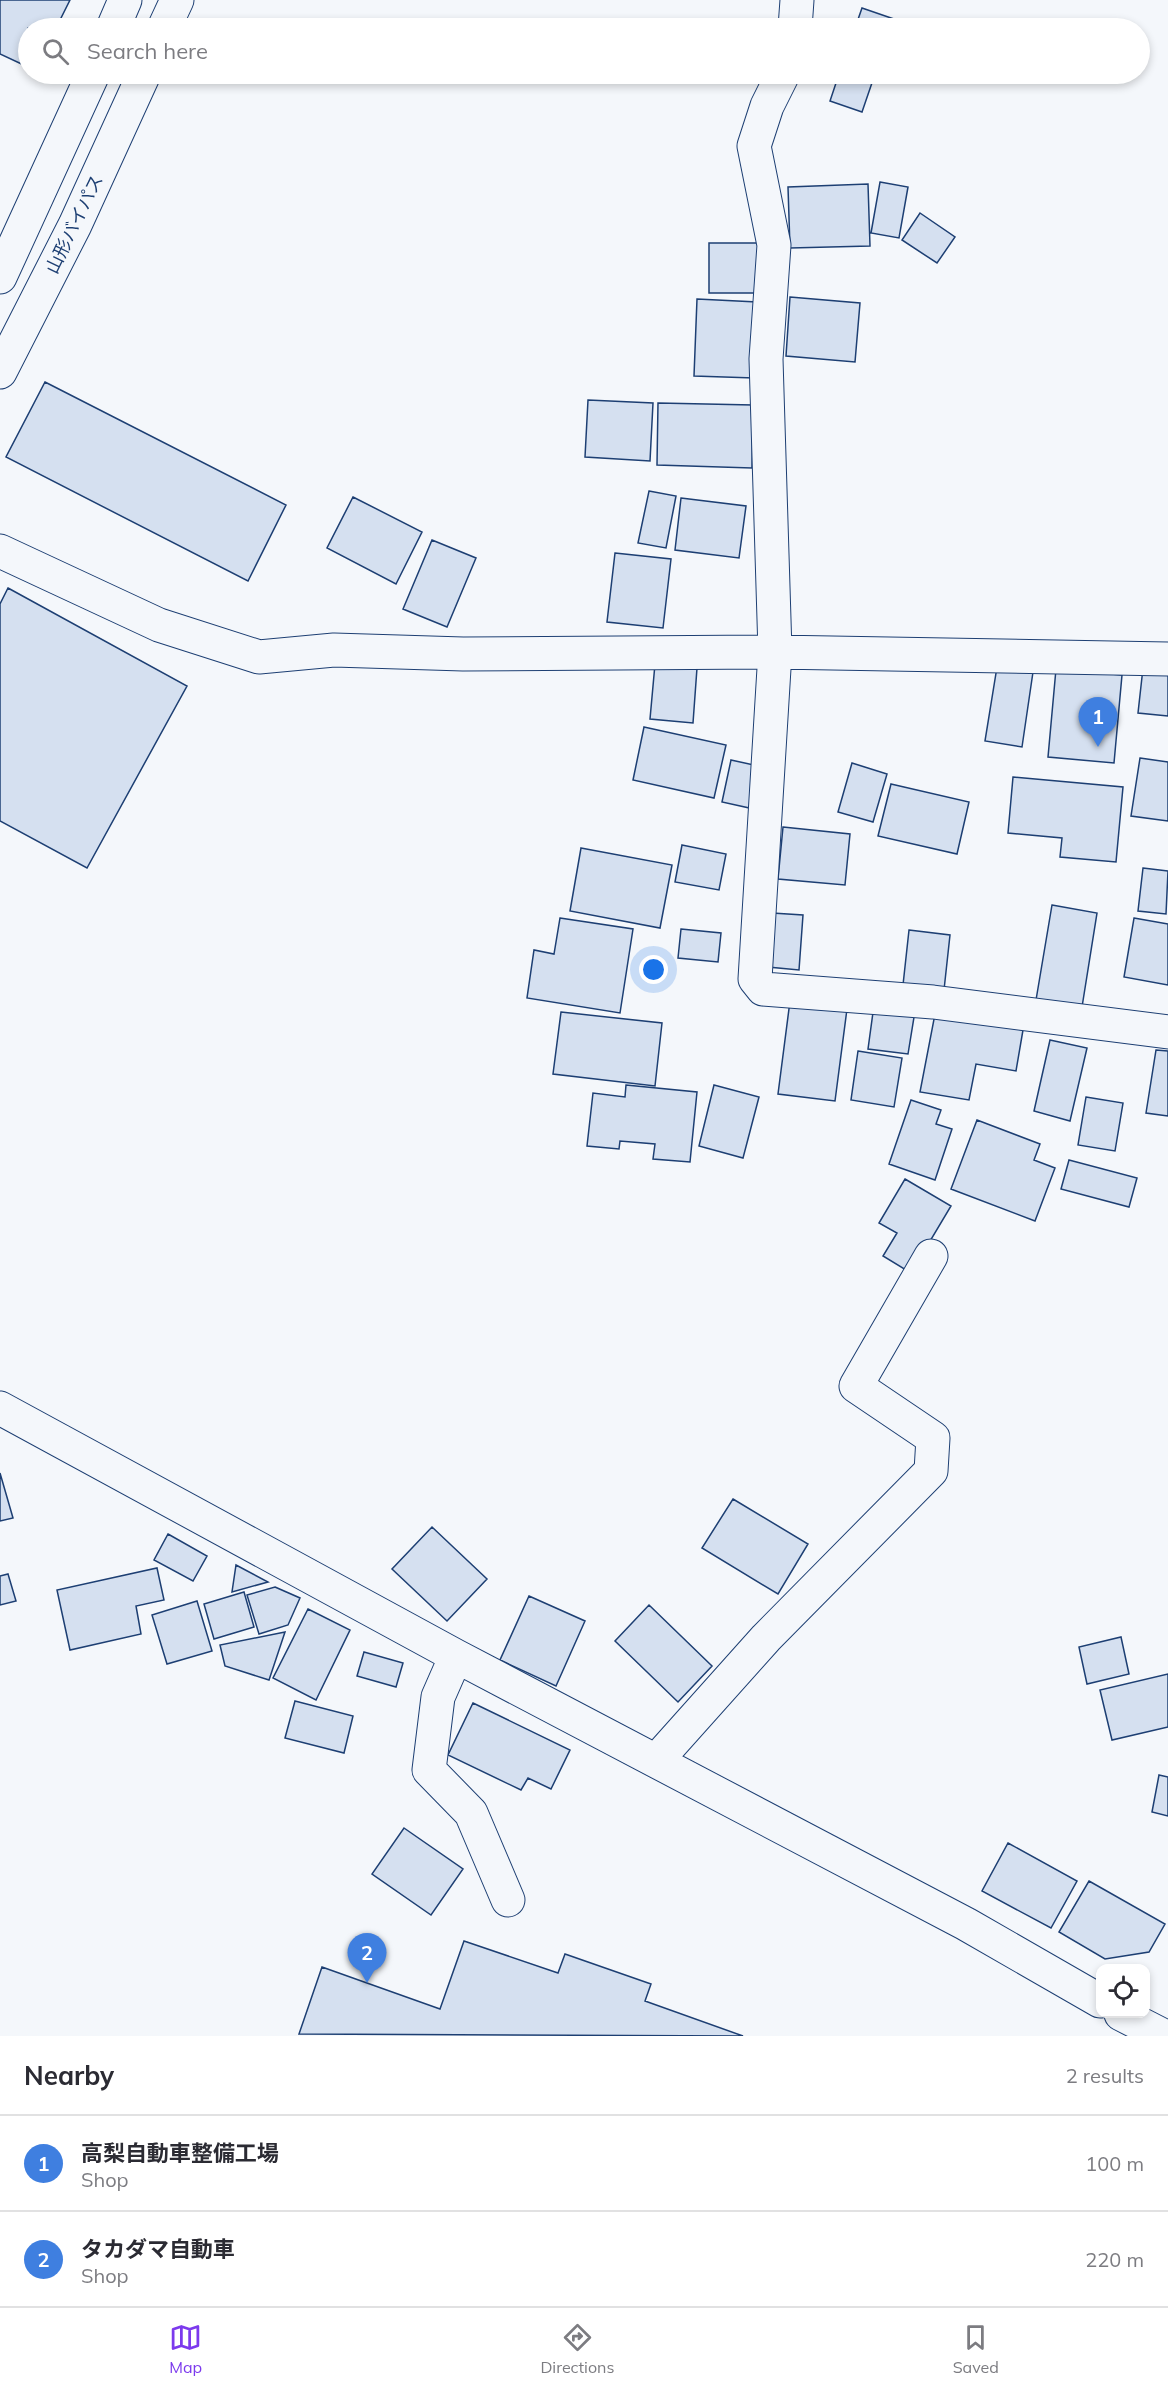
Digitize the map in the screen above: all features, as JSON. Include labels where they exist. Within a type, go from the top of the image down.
[{"type":"main road","points":[[117,18],[125,0]]},
{"type":"main road","points":[[169,18],[177,0]]},
{"type":"main road","points":[[796,18],[797,0]]},
{"type":"main road","points":[[0,277],[88,84]]},
{"type":"main road","name":"山形バイパス","points":[[0,372],[75,225],[139,84]]},
{"type":"main road","points":[[778,84],[767,106],[754,146],[774,245],[766,359],[775,652],[755,979],[763,989],[933,1002],[1168,1032]]},
{"type":"main road","points":[[0,551],[159,625],[259,657],[334,650],[463,654],[775,652],[1168,659]]},
{"type":"main road","points":[[656,1761],[766,1638],[931,1471],[933,1438],[856,1386],[930,1256]]},
{"type":"main road","points":[[0,1408],[456,1656],[966,1924],[1096,1998]]},
{"type":"main road","points":[[456,1656],[438,1697],[429,1770],[471,1813],[508,1900]]},
{"type":"main road","points":[[1130,2018],[1164,2036]]},
{"type":"building","points":[[0,0],[70,0],[61,18],[18,18],[18,62],[0,54]]},
{"type":"building","points":[[862,8],[891,18],[858,18]]},
{"type":"building","points":[[836,84],[872,84],[862,112],[830,101]]},
{"type":"building","points":[[880,182],[908,187],[899,238],[871,233]]},
{"type":"building","points":[[868,184],[870,246],[790,248],[788,187]]},
{"type":"building","points":[[920,213],[955,237],[937,263],[902,240]]},
{"type":"building","points":[[709,243],[760,243],[759,293],[709,293]]},
{"type":"building","points":[[790,297],[860,303],[855,362],[786,356]]},
{"type":"building","points":[[697,299],[757,302],[754,378],[694,376]]},
{"type":"building","points":[[45,382],[286,505],[248,581],[6,457]]},
{"type":"building","points":[[588,400],[653,403],[650,461],[585,457]]},
{"type":"building","points":[[658,403],[753,405],[752,468],[657,465]]},
{"type":"building","points":[[649,491],[676,496],[666,548],[638,543]]},
{"type":"building","points":[[353,497],[422,532],[396,584],[327,548]]},
{"type":"building","points":[[681,498],[746,506],[739,558],[675,550]]},
{"type":"building","points":[[432,540],[476,558],[447,627],[403,609]]},
{"type":"building","points":[[615,553],[671,559],[663,628],[607,622]]},
{"type":"building","points":[[8,588],[187,686],[87,868],[0,821],[0,604]]},
{"type":"building","points":[[655,664],[697,668],[693,723],[650,719]]},
{"type":"building","points":[[997,667],[1033,672],[1022,747],[985,741]]},
{"type":"building","points":[[1143,668],[1168,670],[1168,716],[1138,713]]},
{"type":"building","points":[[1056,669],[1122,675],[1114,763],[1048,757]]},
{"type":"building","points":[[644,727],[726,745],[714,798],[633,780]]},
{"type":"building","points":[[1140,758],[1168,762],[1168,821],[1131,816]]},
{"type":"building","points":[[731,760],[763,767],[754,809],[722,802]]},
{"type":"building","points":[[852,763],[887,774],[873,822],[838,812]]},
{"type":"building","points":[[1013,777],[1123,787],[1116,862],[1060,857],[1062,838],[1008,833]]},
{"type":"building","points":[[891,784],[969,802],[957,854],[878,836]]},
{"type":"building","points":[[783,827],[850,834],[845,885],[778,879]]},
{"type":"building","points":[[682,845],[726,854],[719,890],[675,882]]},
{"type":"building","points":[[581,848],[672,865],[660,928],[570,911]]},
{"type":"building","points":[[1143,868],[1168,871],[1166,914],[1138,911]]},
{"type":"building","points":[[1052,905],[1097,913],[1082,1007],[1036,1000]]},
{"type":"building","points":[[772,913],[803,915],[799,970],[768,967]]},
{"type":"building","points":[[560,918],[633,929],[620,1013],[527,998],[534,950],[554,954]]},
{"type":"building","points":[[1134,918],[1168,924],[1168,985],[1124,977]]},
{"type":"building","points":[[681,929],[721,933],[718,962],[678,958]]},
{"type":"building","points":[[909,930],[950,935],[944,990],[903,985]]},
{"type":"building","points":[[790,1001],[847,1009],[835,1101],[778,1094]]},
{"type":"building","points":[[874,1005],[915,1011],[908,1054],[868,1049]]},
{"type":"building","points":[[561,1012],[662,1023],[655,1086],[553,1074]]},
{"type":"building","points":[[935,1014],[1023,1030],[1016,1071],[976,1064],[969,1100],[920,1092]]},
{"type":"building","points":[[1050,1040],[1087,1048],[1070,1121],[1034,1111]]},
{"type":"building","points":[[1156,1050],[1168,1051],[1168,1116],[1146,1113]]},
{"type":"building","points":[[858,1051],[902,1058],[894,1107],[851,1100]]},
{"type":"building","points":[[626,1085],[697,1092],[690,1162],[653,1159],[655,1144],[620,1141],[619,1149],[587,1146],[593,1093],[625,1097]]},
{"type":"building","points":[[714,1085],[759,1097],[743,1158],[699,1146]]},
{"type":"building","points":[[1086,1097],[1123,1103],[1115,1151],[1078,1145]]},
{"type":"building","points":[[911,1100],[941,1110],[936,1124],[952,1129],[935,1180],[889,1164]]},
{"type":"building","points":[[977,1120],[1040,1144],[1034,1160],[1055,1168],[1035,1221],[951,1189]]},
{"type":"building","points":[[1069,1160],[1137,1178],[1129,1207],[1061,1189]]},
{"type":"building","points":[[905,1179],[951,1206],[911,1273],[883,1256],[897,1233],[879,1223]]},
{"type":"building","points":[[0,1473],[13,1518],[0,1521]]},
{"type":"building","points":[[733,1499],[808,1544],[778,1594],[702,1548]]},
{"type":"building","points":[[432,1527],[487,1579],[447,1621],[392,1569]]},
{"type":"building","points":[[168,1534],[207,1556],[193,1581],[154,1560]]},
{"type":"building","points":[[236,1565],[268,1582],[232,1592]]},
{"type":"building","points":[[157,1568],[164,1600],[136,1606],[141,1634],[70,1650],[57,1590]]},
{"type":"building","points":[[8,1574],[16,1601],[0,1605],[0,1576]]},
{"type":"building","points":[[275,1587],[300,1598],[288,1625],[259,1634],[247,1595]]},
{"type":"building","points":[[244,1592],[254,1627],[214,1639],[204,1604]]},
{"type":"building","points":[[529,1596],[585,1621],[556,1686],[500,1660]]},
{"type":"building","points":[[197,1601],[212,1651],[167,1664],[152,1615]]},
{"type":"building","points":[[649,1605],[712,1666],[678,1702],[615,1641]]},
{"type":"building","points":[[308,1609],[350,1630],[316,1700],[273,1678]]},
{"type":"building","points":[[285,1632],[269,1680],[225,1666],[220,1645]]},
{"type":"building","points":[[1121,1637],[1129,1674],[1087,1684],[1079,1647]]},
{"type":"building","points":[[364,1652],[403,1663],[396,1687],[357,1676]]},
{"type":"building","points":[[1168,1674],[1168,1727],[1112,1740],[1100,1690]]},
{"type":"building","points":[[295,1701],[353,1716],[344,1753],[285,1738]]},
{"type":"building","points":[[473,1703],[570,1750],[551,1789],[528,1778],[521,1790],[448,1755]]},
{"type":"building","points":[[1159,1775],[1168,1777],[1168,1816],[1152,1812]]},
{"type":"building","points":[[404,1828],[463,1869],[431,1915],[372,1874]]},
{"type":"building","points":[[1008,1843],[1077,1881],[1051,1928],[982,1891]]},
{"type":"building","points":[[1089,1881],[1165,1924],[1149,1952],[1105,1959],[1059,1932]]},
{"type":"building","points":[[464,1941],[558,1973],[565,1954],[651,1984],[645,2001],[743,2036],[299,2034],[322,1967],[440,2009]]},
{"type":"place","name":"高梨自動車整備工場","points":[[1098,747]]},
{"type":"place","name":"タカダマ自動車","points":[[367,1983]]}]
